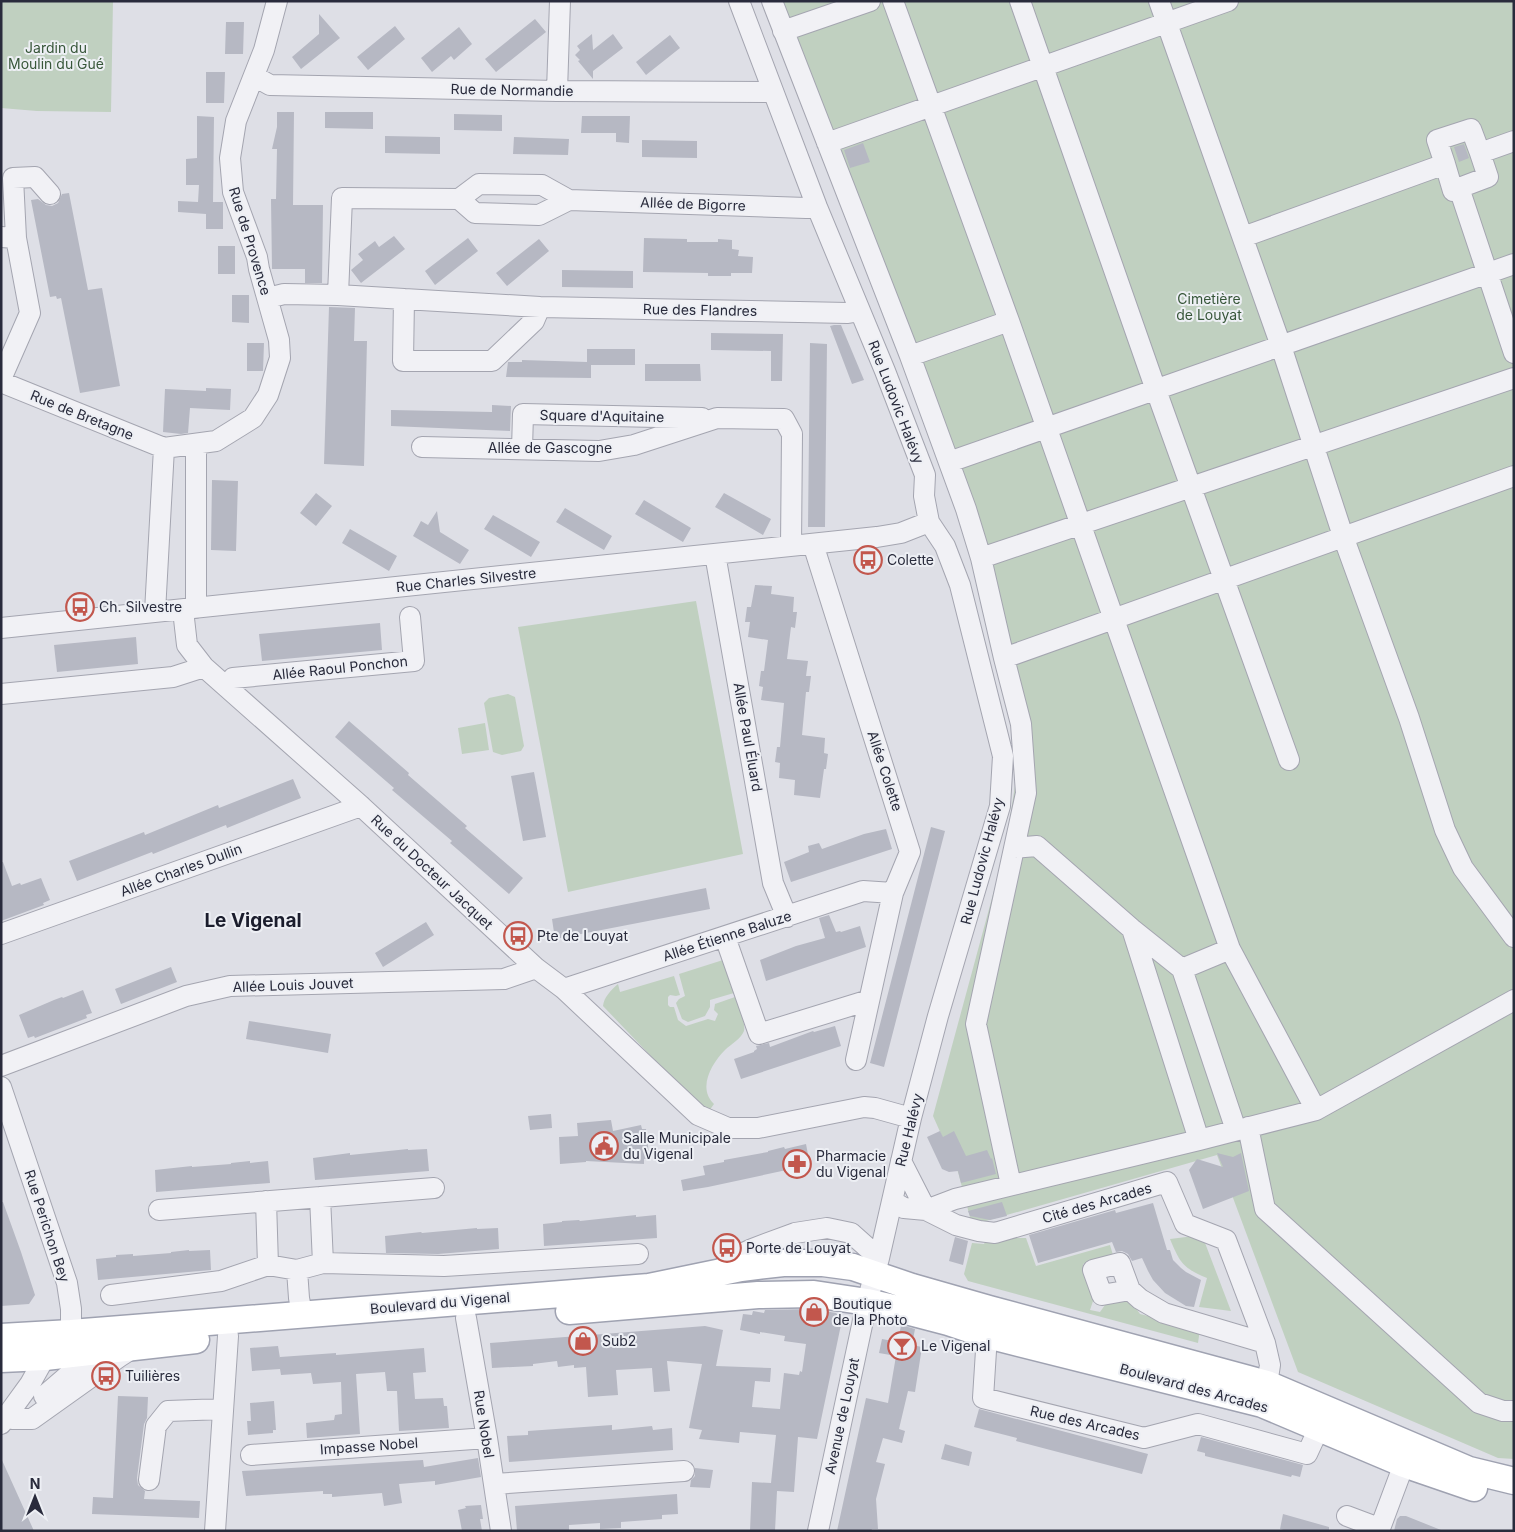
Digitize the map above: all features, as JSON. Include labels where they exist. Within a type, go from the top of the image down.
[{"type":"main road","name":"Boulevard du Vigenal","points":[[1,1337],[72,1333],[649,1286],[741,1268],[783,1263],[823,1263],[853,1267],[877,1266]]},
{"type":"main road","name":"Boulevard des Arcades","points":[[877,1266],[988,1309],[1267,1384],[1469,1470],[1514,1481]]},
{"type":"main road","name":"Boulevard du Vigenal","points":[[1,1359],[95,1352],[228,1336],[628,1307],[758,1295],[814,1294],[867,1302]]},
{"type":"main road","name":"Boulevard des Arcades","points":[[867,1302],[906,1310],[987,1335],[1262,1404],[1404,1464],[1464,1486],[1514,1498]]},
{"type":"street","name":"Rue de Provence","points":[[164,448],[216,441],[253,418],[268,395],[280,358],[278,340],[257,257],[233,192],[230,158],[236,121],[264,50],[277,1]]},
{"type":"street","points":[[557,91],[560,1]]},
{"type":"street","name":"Rue Ludovic Halévy","points":[[739,1],[817,207],[885,371],[925,475],[924,496],[929,522],[945,546],[960,585],[1003,756],[1000,806],[938,1016]]},
{"type":"street","points":[[772,1],[910,356],[966,508],[981,558],[1004,658],[1022,724],[1026,793],[976,1024],[1012,1185]]},
{"type":"street","points":[[783,31],[870,1]]},
{"type":"street","points":[[892,1],[1009,321],[1230,949],[1316,1110]]},
{"type":"street","points":[[1020,1],[1156,390],[1289,760]]},
{"type":"street","points":[[1159,1],[1281,346],[1315,445],[1343,536],[1409,718],[1445,830],[1464,868],[1514,937]]},
{"type":"street","points":[[827,143],[1228,1]]},
{"type":"street","name":"Rue de Normandie","points":[[254,76],[270,85],[557,91],[773,92]]},
{"type":"street","points":[[1471,129],[1488,177],[1454,191],[1445,164],[1437,140],[1471,129]]},
{"type":"street","points":[[1480,153],[1514,141]]},
{"type":"street","points":[[1243,237],[1445,164]]},
{"type":"street","points":[[1,380],[30,313],[9,237],[13,178],[36,177],[50,194]]},
{"type":"street","points":[[338,295],[342,198],[459,199],[479,184],[542,185],[570,200]]},
{"type":"street","points":[[1459,188],[1514,353]]},
{"type":"street","points":[[459,199],[475,213],[539,215],[570,200]]},
{"type":"street","name":"Allée de Bigorre","points":[[570,200],[817,207]]},
{"type":"street","points":[[950,462],[1514,264]]},
{"type":"street","points":[[268,298],[284,294],[404,299],[403,360],[492,360],[534,321],[540,307]]},
{"type":"street","name":"Rue des Flandres","points":[[404,299],[540,307],[848,313],[860,311]]},
{"type":"street","points":[[910,356],[1009,321]]},
{"type":"street","points":[[981,558],[1514,378]]},
{"type":"street","name":"Rue de Bretagne","points":[[1,380],[164,448]]},
{"type":"street","name":"Square d'Aquitaine","points":[[522,449],[523,414],[717,418]]},
{"type":"street","name":"Allée de Gascogne","points":[[422,447],[599,451],[634,445],[717,418],[784,419],[792,434],[791,546]]},
{"type":"street","points":[[190,609],[196,444]]},
{"type":"street","points":[[155,612],[164,448]]},
{"type":"street","points":[[1004,658],[1514,476]]},
{"type":"street","name":"Rue Charles Silvestre","points":[[1,628],[877,538],[901,533],[929,522]]},
{"type":"street","name":"Allée Colette","points":[[813,544],[910,852],[893,893],[856,1060]]},
{"type":"street","name":"Allée Paul Éluard","points":[[715,554],[773,883],[787,917]]},
{"type":"street","name":"Rue du Docteur Jacquet","points":[[190,609],[187,645],[204,667],[361,806],[536,968],[564,989],[698,1115],[728,1128],[758,1128],[864,1107],[875,1108],[911,1118]]},
{"type":"street","name":"Allée Raoul Ponchon","points":[[226,687],[233,678],[414,661],[410,617]]},
{"type":"street","points":[[1,694],[173,677],[204,667]]},
{"type":"street","name":"Allée Charles Dullin","points":[[1,934],[361,806]]},
{"type":"street","points":[[1014,848],[1038,846],[1182,969],[1242,1129],[1265,1209],[1479,1403],[1503,1411],[1514,1411]]},
{"type":"street","name":"Allée Étienne Baluze","points":[[564,989],[863,891],[893,893]]},
{"type":"street","points":[[1132,928],[1199,1140]]},
{"type":"street","points":[[725,936],[759,1034],[869,1000]]},
{"type":"street","points":[[1182,969],[1230,949]]},
{"type":"street","name":"Allée Louis Jouvet","points":[[1,1066],[186,996],[230,986],[504,979],[536,968]]},
{"type":"street","points":[[892,1201],[904,1208],[926,1210],[955,1200],[1012,1185],[1316,1110],[1514,1000]]},
{"type":"street","name":"Rue Halévy","points":[[867,1302],[911,1118],[938,1016]]},
{"type":"street","name":"Rue Perichon Bey","points":[[1,1087],[67,1283],[72,1333]]},
{"type":"street","points":[[901,1161],[926,1210]]},
{"type":"street","name":"Cité des Arcades","points":[[926,1210],[956,1224],[978,1231],[995,1232],[1167,1182],[1185,1224],[1226,1240],[1265,1343],[1270,1365],[1267,1384]]},
{"type":"street","points":[[159,1210],[434,1188]]},
{"type":"street","points":[[320,1197],[323,1263]]},
{"type":"street","points":[[266,1201],[268,1265]]},
{"type":"street","points":[[717,1273],[735,1257],[752,1249],[795,1233],[827,1228],[851,1232],[877,1266]]},
{"type":"street","points":[[111,1295],[220,1281],[268,1265],[297,1270],[323,1263],[444,1266],[638,1254]]},
{"type":"street","points":[[297,1270],[302,1314]]},
{"type":"street","points":[[1130,1290],[1140,1299],[1164,1313],[1265,1343]]},
{"type":"street","name":"Avenue de Louyat","points":[[818,1531],[867,1302]]},
{"type":"street","name":"Rue Nobel","points":[[466,1318],[501,1531]]},
{"type":"street","points":[[4,1419],[30,1384],[45,1357],[72,1333]]},
{"type":"street","name":"Rue des Arcades","points":[[987,1335],[983,1398],[1144,1438],[1198,1424],[1308,1454],[1319,1428]]},
{"type":"street","points":[[215,1531],[228,1336]]},
{"type":"street","points":[[4,1419],[32,1418],[119,1356],[134,1348]]},
{"type":"street","points":[[4,1419],[43,1396],[95,1352]]},
{"type":"street","points":[[1,1398],[4,1419]]},
{"type":"street","points":[[149,1480],[156,1426],[168,1411],[223,1410]]},
{"type":"street","name":"Impasse Nobel","points":[[251,1455],[487,1438]]},
{"type":"street","points":[[1347,1516],[1379,1530],[1404,1464]]},
{"type":"street","points":[[494,1484],[684,1471]]},
{"type":"green space","name":"Jardin du Moulin du Gué","points":[[1,1],[113,1],[111,112],[37,111],[1,108]]},
{"type":"green space","name":"Cimetière de Louyat","points":[[763,1],[1514,1],[1514,1459],[1498,1458],[1298,1372],[1217,1155],[972,1225],[958,1172],[933,1116],[1005,850],[1016,779],[1014,740],[964,518]]},
{"type":"green space","points":[[696,601],[743,854],[568,892],[518,627]]},
{"type":"green space","points":[[508,694],[515,697],[524,746],[521,751],[502,755],[493,752],[484,703],[489,698]]},
{"type":"green space","points":[[485,723],[489,750],[462,754],[458,728]]},
{"type":"green space","points":[[723,960],[734,993],[710,1000],[710,1007],[705,1016],[688,1022],[682,1019],[676,1003],[685,996],[679,974]]},
{"type":"green space","points":[[674,976],[680,995],[670,995],[668,997],[668,1005],[674,1007],[678,1020],[686,1026],[708,1019],[715,1021],[718,1014],[714,1010],[715,1004],[735,997],[743,1019],[743,1034],[720,1055],[708,1076],[707,1091],[709,1098],[714,1104],[709,1111],[691,1098],[603,1006],[610,991],[618,984],[620,992]]},
{"type":"green space","points":[[1202,1235],[1231,1311],[1199,1307],[1207,1278],[1192,1271],[1183,1264],[1170,1239]]},
{"type":"green space","points":[[987,1238],[1026,1238],[1036,1266],[1110,1245],[1113,1255],[1083,1264],[1094,1298],[1090,1310],[1100,1312],[1105,1305],[1128,1297],[1140,1314],[1200,1329],[1198,1343],[968,1281],[964,1274],[972,1243],[984,1244]]},
{"type":"building","points":[[319,14],[340,38],[301,69],[292,57],[319,34]]},
{"type":"building","points":[[535,19],[546,32],[496,72],[485,59]]},
{"type":"building","points":[[226,22],[244,22],[243,54],[225,54]]},
{"type":"building","points":[[395,26],[405,39],[368,70],[357,57]]},
{"type":"building","points":[[459,27],[472,44],[454,60],[451,56],[432,72],[421,58]]},
{"type":"building","points":[[592,34],[593,50],[613,34],[623,48],[593,71],[593,79],[575,55],[580,50],[577,46]]},
{"type":"building","points":[[670,35],[680,48],[646,75],[636,62]]},
{"type":"building","points":[[206,72],[225,72],[224,103],[206,103]]},
{"type":"building","points":[[277,112],[294,112],[293,205],[323,205],[322,283],[305,283],[305,269],[272,269],[271,199],[276,199],[277,149],[272,149],[277,127]]},
{"type":"building","points":[[325,112],[373,112],[373,129],[325,128]]},
{"type":"building","points":[[454,114],[502,115],[502,131],[454,130]]},
{"type":"building","points":[[197,116],[214,117],[213,202],[223,202],[223,229],[206,229],[206,214],[178,212],[178,201],[198,202],[199,185],[186,185],[186,159],[197,158]]},
{"type":"building","points":[[582,116],[630,116],[629,143],[616,142],[616,133],[581,133]]},
{"type":"building","points":[[385,136],[440,137],[440,154],[385,153]]},
{"type":"building","points":[[514,137],[569,139],[568,155],[513,154]]},
{"type":"building","points":[[642,140],[697,141],[697,158],[642,157]]},
{"type":"building","points":[[863,143],[870,162],[850,168],[844,150]]},
{"type":"building","points":[[1464,144],[1469,158],[1459,162],[1454,147]]},
{"type":"building","points":[[69,193],[88,290],[102,288],[120,386],[80,393],[61,298],[57,299],[56,296],[50,297],[31,200],[38,199],[46,205],[52,206],[58,203],[62,194]]},
{"type":"building","points":[[394,236],[405,249],[361,283],[351,270],[363,260],[358,254],[375,241],[379,247]]},
{"type":"building","points":[[468,238],[478,251],[435,285],[425,271]]},
{"type":"building","points":[[644,238],[687,239],[687,242],[718,242],[718,239],[732,240],[732,249],[739,250],[738,256],[753,257],[752,273],[731,273],[731,276],[708,276],[708,273],[643,272]]},
{"type":"building","points":[[539,239],[549,251],[507,286],[496,273]]},
{"type":"building","points":[[218,246],[235,246],[235,274],[218,274]]},
{"type":"building","points":[[562,270],[633,271],[633,288],[562,287]]},
{"type":"building","points":[[232,295],[249,295],[249,323],[232,322]]},
{"type":"building","points":[[329,307],[355,308],[354,341],[367,341],[364,466],[324,464]]},
{"type":"building","points":[[841,325],[864,380],[852,384],[830,326]]},
{"type":"building","points":[[711,333],[783,334],[782,381],[771,381],[771,351],[711,350]]},
{"type":"building","points":[[247,343],[264,343],[263,371],[247,371]]},
{"type":"building","points":[[810,343],[827,344],[825,527],[808,527]]},
{"type":"building","points":[[587,349],[635,349],[635,365],[591,365],[591,378],[506,377],[508,362],[522,362],[522,360],[587,362]]},
{"type":"building","points":[[645,364],[700,364],[701,381],[645,381]]},
{"type":"building","points":[[206,388],[231,389],[230,410],[190,408],[188,433],[163,432],[165,389],[206,391]]},
{"type":"building","points":[[492,405],[511,406],[510,431],[391,426],[391,410],[492,412]]},
{"type":"building","points":[[212,480],[238,481],[236,551],[211,550]]},
{"type":"building","points":[[316,493],[332,506],[316,526],[300,513]]},
{"type":"building","points":[[724,493],[771,519],[763,535],[715,507]]},
{"type":"building","points":[[644,500],[691,528],[683,542],[635,514]]},
{"type":"building","points":[[565,508],[612,536],[604,550],[556,522]]},
{"type":"building","points":[[437,511],[440,532],[469,550],[460,564],[413,536],[421,521],[428,525]]},
{"type":"building","points":[[493,515],[540,542],[531,557],[484,529]]},
{"type":"building","points":[[350,529],[397,556],[389,571],[342,543]]},
{"type":"building","points":[[755,585],[772,586],[771,594],[794,597],[793,612],[797,612],[795,628],[791,627],[787,659],[808,661],[806,676],[811,676],[809,692],[806,692],[802,735],[825,738],[824,753],[828,754],[820,798],[794,795],[795,780],[779,778],[780,763],[775,762],[777,747],[780,747],[784,703],[761,700],[763,687],[759,686],[761,671],[764,671],[768,640],[748,637],[750,622],[745,622],[747,607],[751,607]]},
{"type":"building","points":[[380,623],[382,650],[262,661],[259,634]]},
{"type":"building","points":[[136,637],[138,664],[57,672],[54,645]]},
{"type":"building","points":[[349,721],[467,826],[465,828],[523,878],[509,894],[450,843],[452,841],[392,790],[394,788],[335,737]]},
{"type":"building","points":[[534,772],[546,837],[523,841],[511,776]]},
{"type":"building","points":[[293,779],[301,798],[227,828],[226,825],[77,881],[69,861],[144,832],[145,835],[218,805],[219,808]]},
{"type":"building","points":[[931,827],[945,831],[884,1067],[870,1063]]},
{"type":"building","points":[[886,829],[892,849],[791,882],[784,862],[809,852],[808,846],[819,843],[822,849],[864,834]]},
{"type":"building","points":[[1,862],[3,862],[12,886],[41,878],[50,900],[43,903],[44,905],[1,921]]},
{"type":"building","points":[[706,888],[710,909],[555,939],[552,919]]},
{"type":"building","points":[[829,915],[836,932],[860,926],[866,947],[766,981],[760,960],[796,946],[825,938],[819,918]]},
{"type":"building","points":[[426,922],[434,935],[383,967],[375,953]]},
{"type":"building","points":[[171,967],[177,982],[121,1004],[115,989]]},
{"type":"building","points":[[83,990],[92,1013],[86,1015],[87,1018],[35,1038],[34,1036],[28,1038],[19,1015]]},
{"type":"building","points":[[249,1021],[331,1034],[328,1053],[246,1039]]},
{"type":"building","points":[[835,1026],[841,1046],[741,1079],[734,1059],[754,1052],[757,1049],[756,1046],[769,1043],[770,1047],[813,1031]]},
{"type":"building","points":[[551,1114],[552,1128],[530,1130],[528,1116]]},
{"type":"building","name":"Salle Municipale du Vigenal","points":[[611,1120],[613,1131],[641,1125],[642,1129],[646,1129],[649,1155],[647,1155],[647,1159],[644,1159],[644,1164],[586,1161],[560,1164],[559,1137],[578,1136],[577,1123]]},
{"type":"building","points":[[940,1131],[943,1137],[954,1131],[966,1156],[987,1150],[992,1158],[996,1174],[961,1183],[958,1171],[949,1172],[942,1169],[927,1137]]},
{"type":"building","points":[[806,1144],[810,1165],[683,1191],[681,1180],[705,1175],[703,1166],[784,1147],[785,1149]]},
{"type":"building","points":[[427,1149],[429,1171],[315,1180],[313,1158]]},
{"type":"building","points":[[1217,1153],[1233,1157],[1241,1153],[1249,1191],[1203,1209],[1189,1170],[1197,1159],[1223,1167]]},
{"type":"building","points":[[250,1161],[250,1163],[268,1161],[270,1183],[156,1192],[155,1170]]},
{"type":"building","points":[[1,1202],[3,1202],[35,1295],[29,1304],[1,1306]]},
{"type":"building","points":[[1002,1202],[1007,1216],[990,1220],[970,1216],[968,1211]]},
{"type":"building","points":[[1153,1203],[1167,1250],[1170,1250],[1173,1260],[1186,1272],[1201,1280],[1194,1307],[1186,1306],[1165,1293],[1153,1280],[1142,1258],[1132,1261],[1128,1254],[1122,1251],[1116,1252],[1112,1242],[1038,1263],[1029,1235],[1115,1210],[1116,1213]]},
{"type":"building","points":[[636,1215],[636,1217],[656,1215],[657,1238],[544,1246],[543,1224]]},
{"type":"building","points":[[498,1228],[499,1249],[438,1254],[386,1253],[385,1236]]},
{"type":"building","points":[[955,1237],[968,1241],[963,1265],[949,1261]]},
{"type":"building","points":[[189,1250],[210,1250],[211,1270],[98,1280],[96,1259],[116,1257],[116,1255],[133,1254],[133,1256]]},
{"type":"building","points":[[813,1309],[836,1313],[842,1320],[817,1439],[798,1437],[794,1492],[777,1491],[775,1531],[750,1531],[752,1482],[771,1483],[776,1435],[740,1432],[739,1443],[699,1439],[702,1430],[689,1428],[702,1364],[667,1361],[670,1391],[654,1392],[652,1368],[616,1370],[618,1395],[588,1397],[586,1367],[574,1368],[574,1365],[558,1367],[557,1361],[533,1364],[533,1366],[492,1368],[490,1343],[705,1326],[723,1330],[716,1366],[771,1368],[770,1382],[755,1381],[752,1407],[780,1409],[784,1373],[799,1375],[800,1371],[802,1372],[806,1344],[784,1341],[785,1336],[740,1330],[743,1314],[752,1315],[753,1311],[764,1313],[765,1310]]},
{"type":"building","points":[[901,1325],[915,1329],[912,1345],[922,1347],[915,1392],[908,1391],[899,1429],[905,1431],[902,1443],[883,1438],[876,1462],[885,1464],[876,1499],[878,1529],[872,1529],[871,1531],[837,1531],[866,1398],[888,1403],[896,1356],[879,1353],[882,1339],[898,1342]]},
{"type":"building","points":[[278,1346],[280,1358],[424,1348],[426,1372],[413,1373],[415,1399],[443,1398],[444,1406],[447,1406],[449,1428],[399,1431],[397,1391],[387,1391],[385,1372],[356,1374],[360,1434],[307,1438],[306,1423],[334,1420],[335,1415],[342,1414],[341,1382],[313,1384],[311,1373],[281,1375],[280,1369],[252,1371],[250,1348]]},
{"type":"building","points":[[118,1396],[148,1397],[147,1418],[144,1424],[137,1478],[138,1485],[145,1491],[144,1499],[200,1501],[199,1518],[92,1514],[93,1497],[113,1498]]},
{"type":"building","points":[[274,1401],[276,1430],[273,1430],[273,1433],[248,1435],[247,1421],[251,1421],[250,1403]]},
{"type":"building","points":[[979,1409],[1148,1454],[1142,1474],[1016,1441],[1017,1438],[974,1427]]},
{"type":"building","points":[[612,1425],[612,1430],[652,1426],[653,1430],[672,1428],[673,1450],[509,1462],[507,1436],[528,1435],[528,1431]]},
{"type":"building","points":[[1201,1437],[1303,1465],[1300,1477],[1292,1475],[1291,1477],[1205,1456],[1205,1453],[1197,1451]]},
{"type":"building","points":[[945,1444],[972,1452],[969,1466],[941,1459]]},
{"type":"building","points":[[1,1458],[34,1531],[1,1531]]},
{"type":"building","points":[[478,1458],[481,1477],[435,1485],[435,1481],[399,1484],[402,1503],[384,1506],[382,1493],[332,1497],[332,1494],[323,1494],[323,1491],[246,1496],[242,1471],[423,1460],[424,1467]]},
{"type":"building","points":[[695,1468],[713,1470],[710,1488],[690,1487],[691,1480],[695,1476]]},
{"type":"building","points":[[677,1494],[678,1514],[662,1515],[662,1519],[621,1522],[621,1528],[600,1529],[600,1523],[569,1525],[569,1531],[517,1531],[515,1506]]},
{"type":"building","points":[[481,1505],[483,1519],[480,1519],[482,1531],[462,1531],[458,1510],[466,1508],[465,1506]]},
{"type":"building","points":[[1283,1514],[1329,1527],[1329,1531],[1287,1531],[1280,1529]]},
{"type":"building","points":[[1400,1516],[1406,1516],[1441,1531],[1394,1531],[1397,1519]]},
{"type":"place","name":"Colette","points":[[868,560]]},
{"type":"place","name":"Ch. Silvestre","points":[[80,607]]},
{"type":"place","name":"Pte de Louyat","points":[[518,936]]},
{"type":"place","name":"Salle Municipale du Vigenal","points":[[604,1146]]},
{"type":"place","name":"Pharmacie du Vigenal","points":[[797,1164]]},
{"type":"place","name":"Porte de Louyat","points":[[727,1248]]},
{"type":"place","name":"Boutique de la Photo","points":[[814,1312]]},
{"type":"place","name":"Sub2","points":[[583,1341]]},
{"type":"place","name":"Le Vigenal","points":[[902,1346]]},
{"type":"place","name":"Tuilières","points":[[106,1376]]},
{"type":"district","name":"Le Vigenal","points":[[253,920]]}]
